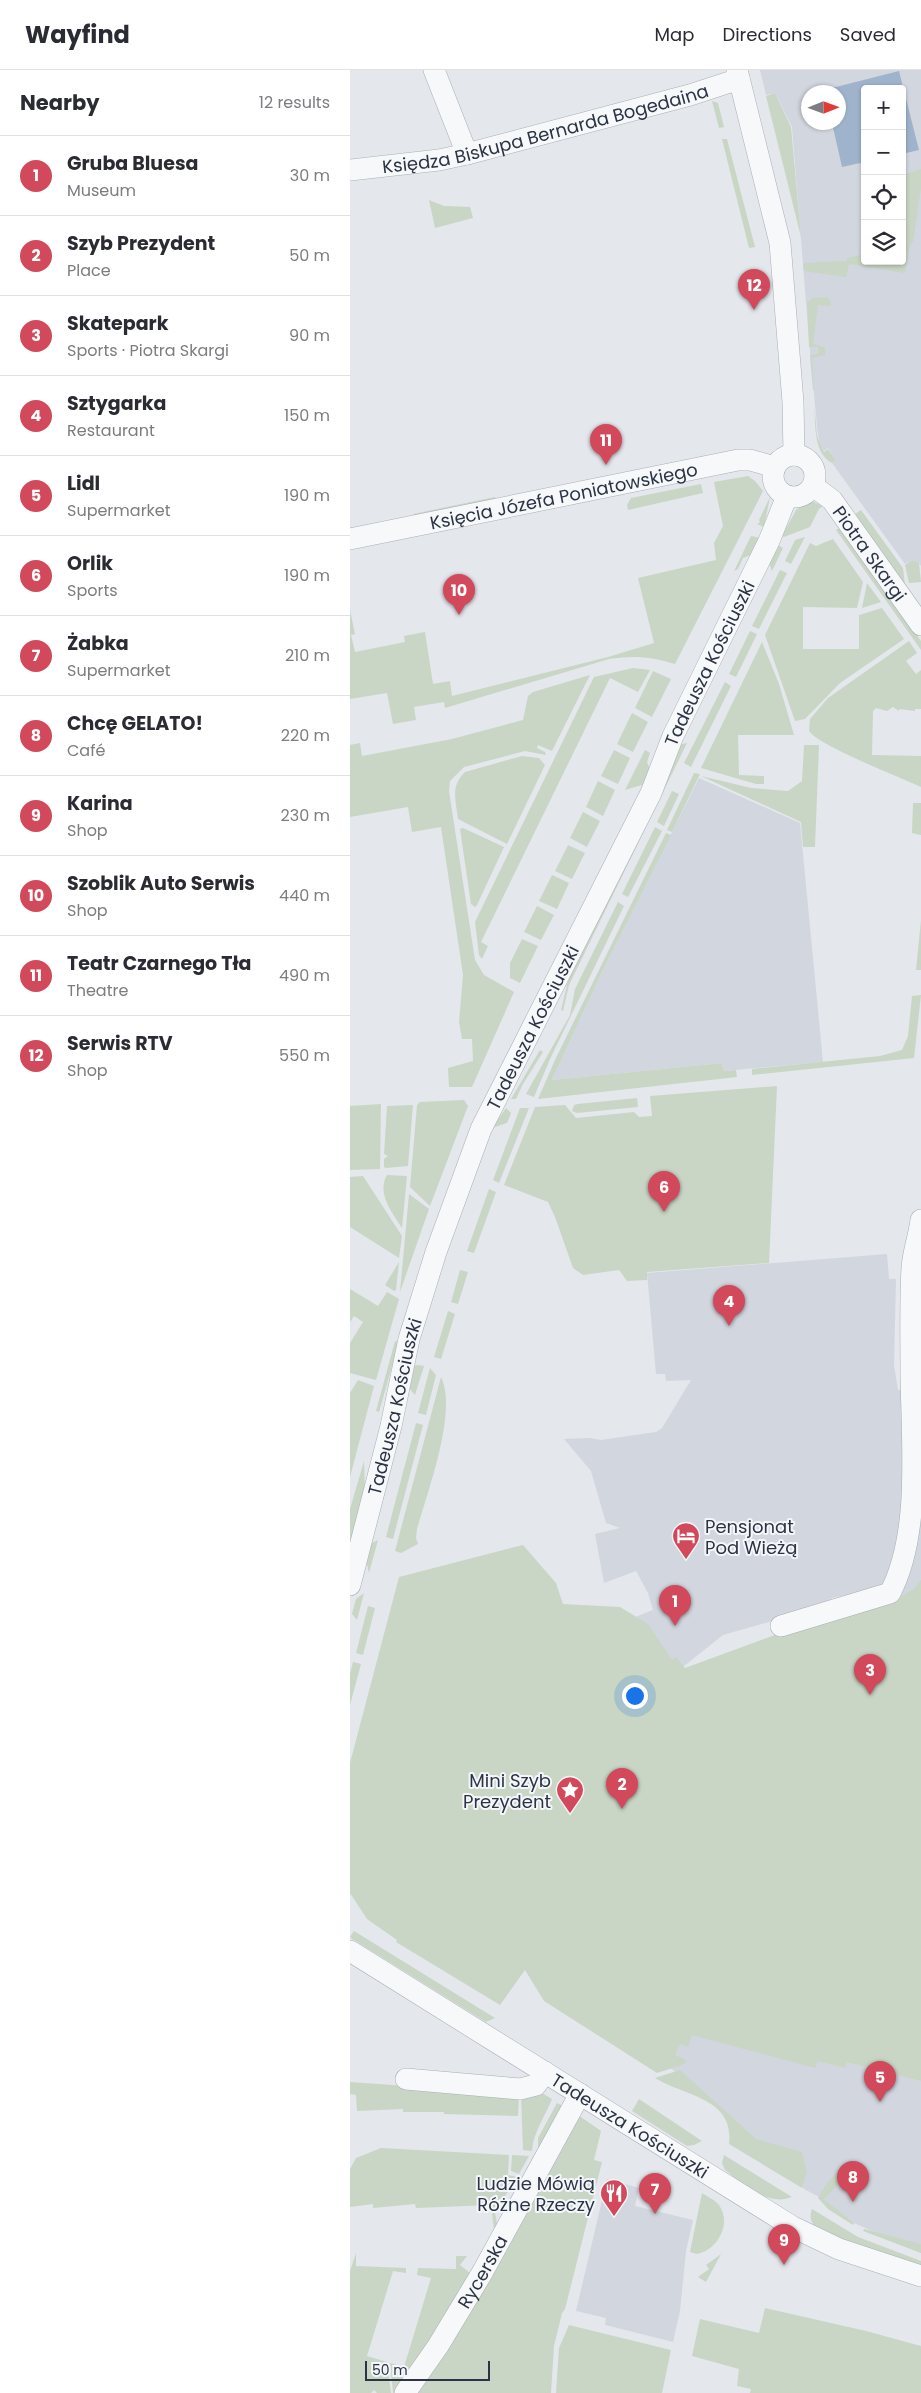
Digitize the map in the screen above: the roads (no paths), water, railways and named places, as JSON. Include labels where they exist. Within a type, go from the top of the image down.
[{"type":"street","points":[[434,70],[467,154]]},
{"type":"street","points":[[738,75],[780,243],[793,402],[794,455]]},
{"type":"street","name":"Księdza Biskupa Bernarda Bogedaina","points":[[350,170],[439,160],[467,154],[690,95],[738,75]]},
{"type":"street","points":[[794,455],[810,462],[814,469],[813,486],[802,496],[787,496],[776,488],[773,474],[775,467],[780,461],[794,455]]},
{"type":"street","name":"Księcia Józefa Poniatowskiego","points":[[350,539],[738,460],[750,460],[775,467]]},
{"type":"street","name":"Piotra Skargi","points":[[813,486],[832,500],[921,625]]},
{"type":"street","name":"Tadeusza Kościuszki","points":[[350,1585],[390,1433],[409,1339],[436,1252],[481,1129],[498,1099],[651,793],[673,736],[771,537],[787,496]]},
{"type":"street","points":[[781,1626],[890,1593],[898,1583],[908,1564],[917,1535],[919,1481],[912,1389],[912,1270],[921,1220]]},
{"type":"street","name":"Tadeusza Kościuszki","points":[[350,1951],[793,2227],[838,2249],[921,2276]]},
{"type":"street","points":[[406,2079],[520,2090],[536,2085],[545,2072]]},
{"type":"street","name":"Rycerska","points":[[405,2393],[438,2346],[482,2273],[580,2094]]},
{"type":"water","points":[[899,71],[903,85],[861,85],[861,163],[842,167],[834,130],[846,130],[846,85],[844,85]]},
{"type":"water","points":[[906,99],[919,150],[906,153]]},
{"type":"place","name":"Serwis RTV","points":[[754,310]]},
{"type":"place","name":"Teatr Czarnego Tła","points":[[606,465]]},
{"type":"place","name":"Szoblik Auto Serwis","points":[[459,615]]},
{"type":"place","name":"Orlik","points":[[664,1212]]},
{"type":"place","name":"Sztygarka","points":[[729,1326]]},
{"type":"place","name":"Pensjonat Pod Wieżą","points":[[686,1560]]},
{"type":"place","name":"Gruba Bluesa","points":[[675,1626]]},
{"type":"place","name":"Skatepark","points":[[870,1695]]},
{"type":"place","name":"Szyb Prezydent","points":[[622,1809]]},
{"type":"place","name":"Mini Szyb Prezydent","points":[[570,1814]]},
{"type":"place","name":"Lidl","points":[[880,2102]]},
{"type":"place","name":"Chcę GELATO!","points":[[853,2202]]},
{"type":"place","name":"Żabka","points":[[655,2214]]},
{"type":"place","name":"Ludzie Mówią Różne Rzeczy","points":[[614,2217]]},
{"type":"place","name":"Karina","points":[[784,2265]]}]
